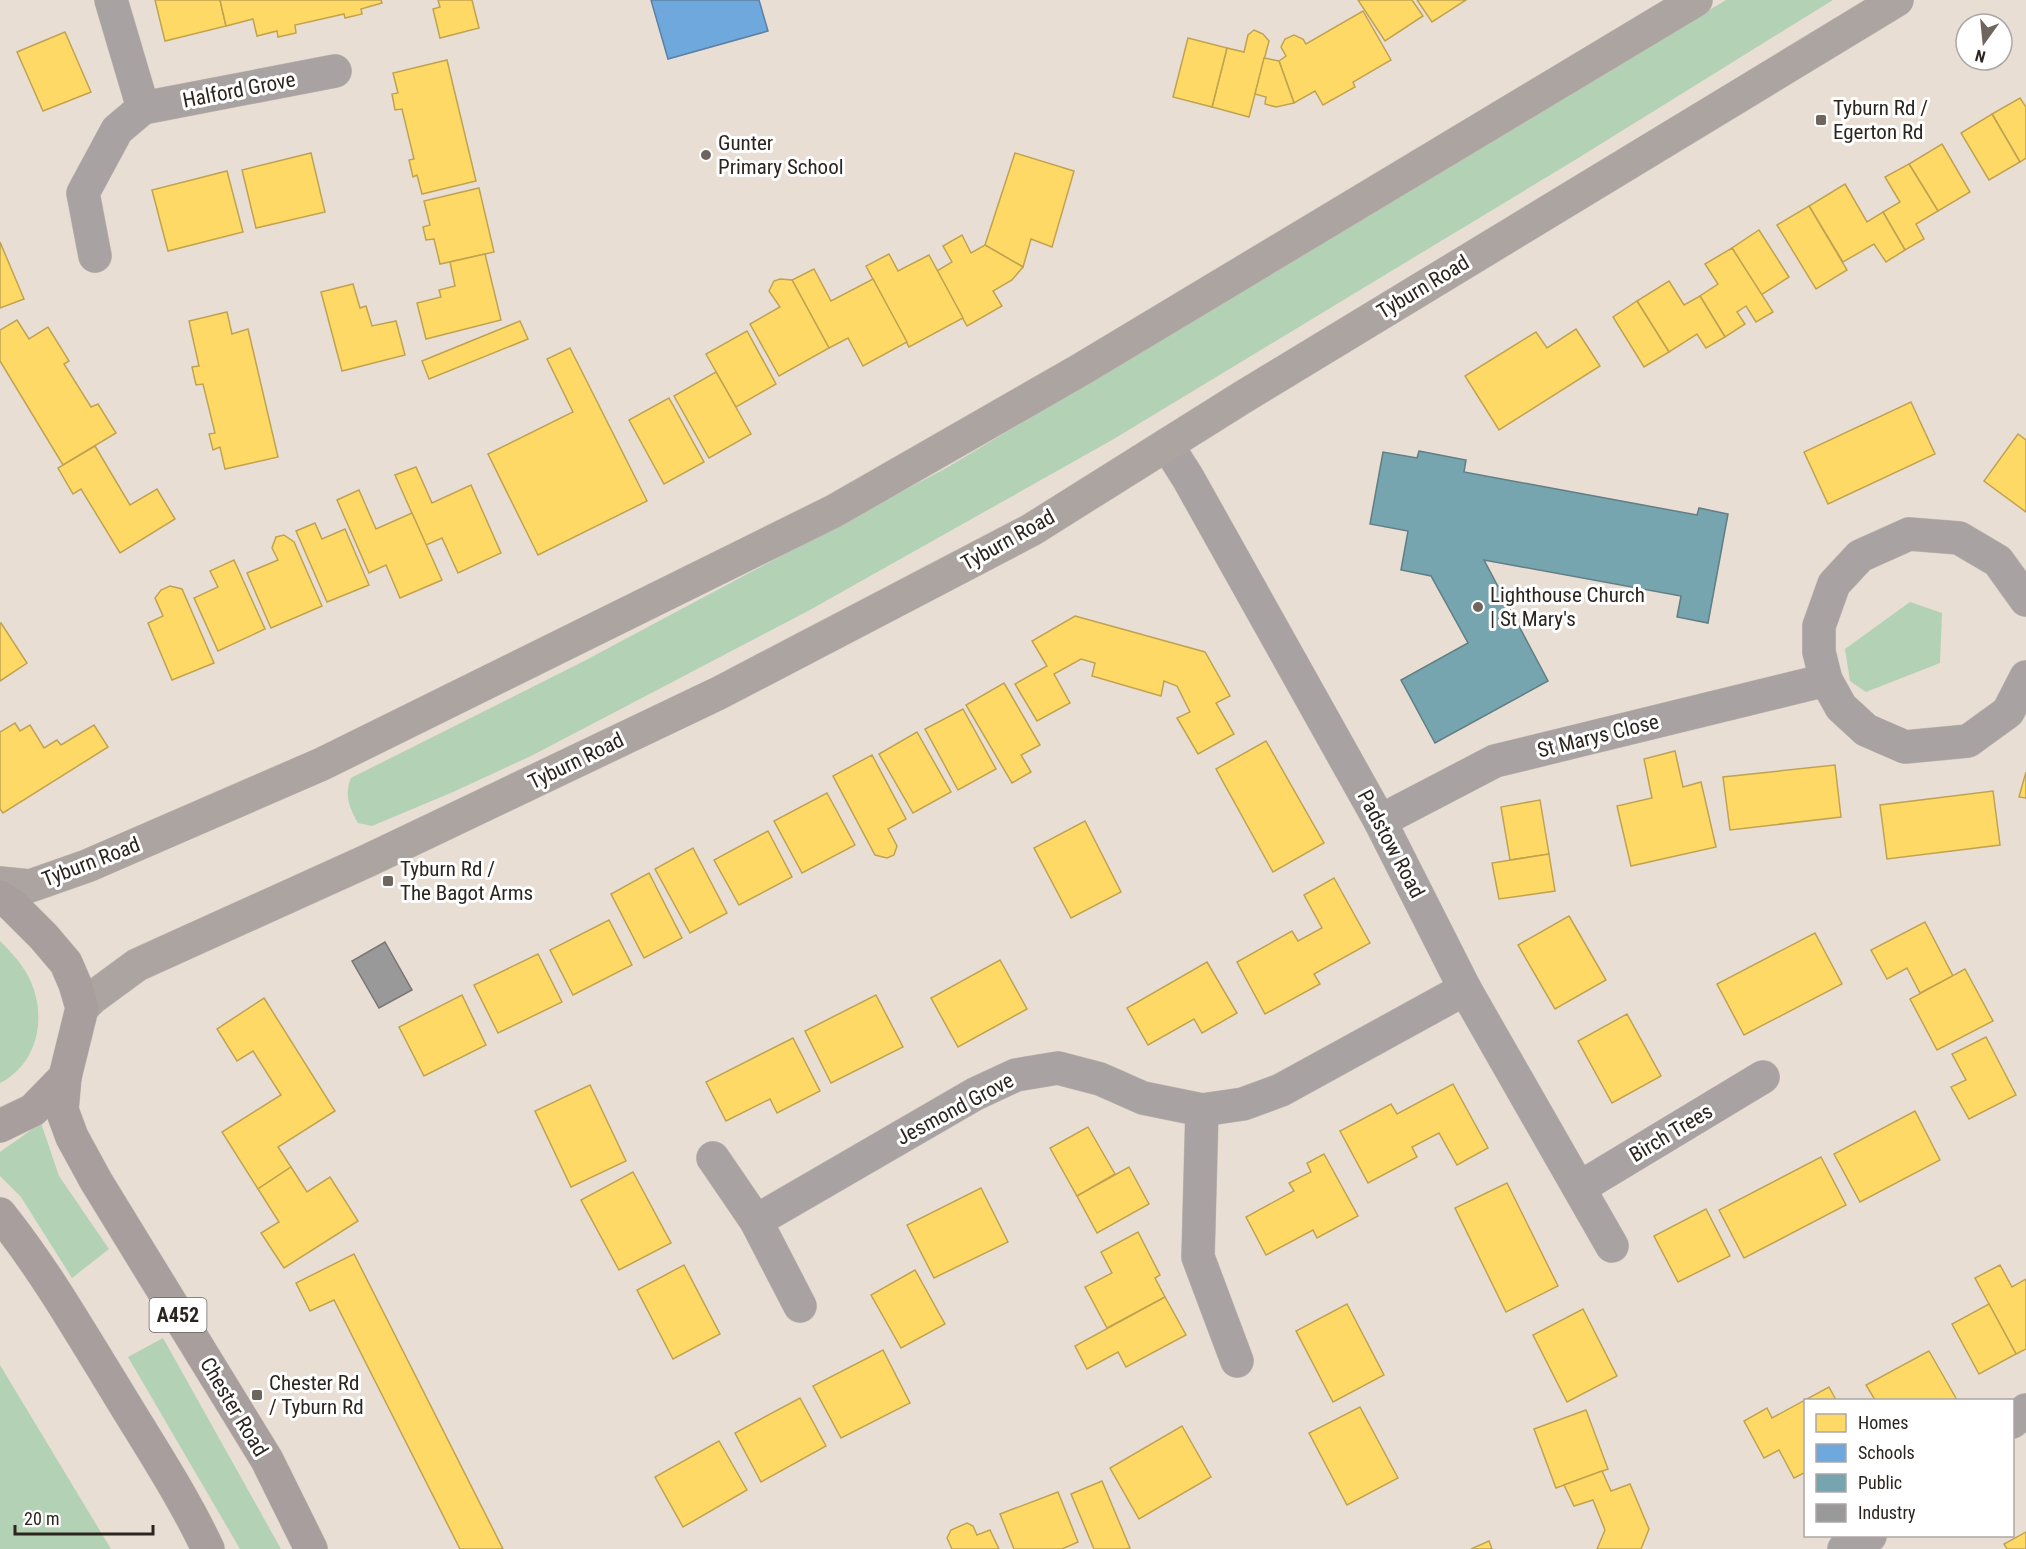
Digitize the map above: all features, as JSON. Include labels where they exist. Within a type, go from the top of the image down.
[{"type":"highway","points":[[0,897],[12,905],[66,963],[82,1008]]},
{"type":"highway","name":"Chester Road","points":[[82,1008],[65,1077],[62,1110],[72,1137],[96,1181],[267,1460],[311,1549]]},
{"type":"highway","points":[[0,1126],[33,1110],[65,1077]]},
{"type":"highway","points":[[0,1214],[25,1245],[94,1355],[192,1515],[208,1549]]},
{"type":"main road","name":"Tyburn Road","points":[[0,883],[30,886],[87,866],[322,764],[834,511],[1080,370],[1696,0]]},
{"type":"main road","name":"Tyburn Road","points":[[82,1008],[137,965],[380,855],[740,682],[1031,530],[1897,0]]},
{"type":"street","points":[[111,0],[143,108]]},
{"type":"street","name":"Halford Grove","points":[[95,256],[83,193],[117,130],[143,108],[335,71]]},
{"type":"street","name":"Padstow Road","points":[[1167,445],[1188,478],[1380,821],[1465,989],[1612,1246]]},
{"type":"street","points":[[2026,600],[1998,561],[1959,538],[1909,534],[1860,555],[1834,584],[1819,626],[1819,652],[1826,680],[1841,706],[1866,730],[1905,747],[1968,741],[2008,711],[2026,677]]},
{"type":"street","name":"St Marys Close","points":[[1380,821],[1495,761],[1826,680]]},
{"type":"street","name":"Jesmond Grove","points":[[756,1221],[975,1094],[1016,1075],[1058,1068],[1100,1079],[1143,1098],[1202,1110],[1243,1104],[1281,1090],[1465,989]]},
{"type":"street","name":"Birch Trees","points":[[1579,1188],[1763,1077]]},
{"type":"street","points":[[1202,1110],[1198,1257],[1237,1361]]},
{"type":"street","points":[[713,1158],[756,1221],[800,1306]]},
{"type":"street","points":[[2014,1421],[2026,1410]]},
{"type":"street","points":[[1844,1549],[1868,1537]]},
{"type":"green space","points":[[1726,0],[1833,0],[1575,160],[1112,440],[808,611],[533,755],[372,826],[358,823],[348,801],[351,778],[586,660],[948,467]]},
{"type":"green space","points":[[1910,602],[1942,613],[1940,663],[1866,692],[1850,681],[1845,649]]},
{"type":"green space","points":[[0,941],[17,960],[31,982],[36,996],[38,1025],[30,1052],[23,1064],[13,1075],[0,1083]]},
{"type":"green space","points":[[41,1123],[59,1176],[109,1249],[72,1278],[21,1197],[0,1176],[0,1152]]},
{"type":"green space","points":[[163,1338],[281,1549],[240,1549],[128,1357]]},
{"type":"green space","points":[[0,1365],[111,1549],[0,1549]]},
{"type":"building: Homes","points":[[155,0],[220,0],[226,26],[165,41]]},
{"type":"building: Homes","points":[[220,0],[381,0],[382,3],[361,9],[362,14],[345,18],[344,14],[295,25],[296,33],[278,37],[277,31],[257,36],[253,19],[226,26]]},
{"type":"building: Homes","points":[[438,0],[472,0],[479,28],[440,38],[433,9],[440,7]]},
{"type":"building: Homes","points":[[1358,0],[1412,0],[1423,16],[1385,41]]},
{"type":"building: Homes","points":[[1417,0],[1466,0],[1432,22]]},
{"type":"building: Homes","points":[[1363,11],[1391,60],[1353,82],[1355,87],[1323,105],[1315,91],[1294,103],[1279,61],[1286,56],[1281,47],[1285,39],[1294,35],[1303,39],[1306,44]]},
{"type":"building: Homes","points":[[1254,30],[1263,34],[1269,41],[1249,117],[1212,107],[1227,48],[1244,52],[1248,35]]},
{"type":"building: Homes","points":[[65,32],[91,92],[43,111],[17,52]]},
{"type":"building: Homes","points":[[1188,38],[1227,48],[1212,107],[1173,97]]},
{"type":"building: Homes","points":[[1264,58],[1279,61],[1294,103],[1276,107],[1265,104],[1266,97],[1255,94]]},
{"type":"building: Homes","points":[[447,60],[476,181],[422,194],[417,175],[413,177],[409,160],[414,159],[402,109],[395,110],[392,94],[398,93],[393,73]]},
{"type":"building: Homes","points":[[2020,98],[2026,107],[2026,158],[2020,162],[1992,114]]},
{"type":"building: Homes","points":[[1992,114],[2020,162],[1989,180],[1961,133]]},
{"type":"building: Homes","points":[[1942,144],[1970,192],[1938,211],[1909,164]]},
{"type":"building: Homes","points":[[311,153],[325,212],[256,228],[242,170]]},
{"type":"building: Homes","points":[[1015,153],[1074,171],[1052,247],[1031,239],[1023,267],[985,245]]},
{"type":"building: Homes","points":[[1909,164],[1938,211],[1916,224],[1924,239],[1905,250],[1883,212],[1900,202],[1885,177]]},
{"type":"building: Homes","points":[[227,171],[243,232],[168,251],[152,190]]},
{"type":"building: Homes","points":[[1845,184],[1867,222],[1883,212],[1905,250],[1886,262],[1874,244],[1843,262],[1809,206]]},
{"type":"building: Homes","points":[[479,188],[494,252],[440,264],[434,239],[426,240],[423,227],[430,225],[424,201]]},
{"type":"building: Homes","points":[[1809,206],[1847,270],[1816,289],[1777,225]]},
{"type":"building: Homes","points":[[1759,230],[1789,277],[1761,295],[1732,248]]},
{"type":"building: Homes","points":[[962,235],[971,253],[985,245],[1023,267],[1012,280],[993,291],[1002,306],[967,326],[937,271],[952,262],[943,246]]},
{"type":"building: Homes","points":[[0,242],[24,299],[0,308]]},
{"type":"building: Homes","points":[[1732,248],[1773,312],[1756,322],[1746,306],[1737,312],[1745,324],[1725,337],[1700,296],[1718,284],[1705,264]]},
{"type":"building: Homes","points":[[485,254],[501,320],[426,339],[417,303],[441,297],[439,290],[455,286],[450,262]]},
{"type":"building: Homes","points":[[889,254],[898,271],[929,255],[963,318],[909,347],[866,266]]},
{"type":"building: Homes","points":[[814,269],[831,301],[873,279],[907,342],[863,366],[848,338],[829,348],[792,280]]},
{"type":"building: Homes","points":[[792,280],[829,348],[779,376],[750,324],[780,307],[769,291],[774,281]]},
{"type":"building: Homes","points":[[1669,281],[1684,305],[1700,296],[1725,337],[1706,348],[1697,334],[1669,352],[1637,301]]},
{"type":"building: Homes","points":[[353,284],[360,308],[366,306],[372,326],[396,321],[405,355],[342,371],[321,292]]},
{"type":"building: Homes","points":[[1637,301],[1669,352],[1644,367],[1613,317]]},
{"type":"building: Homes","points":[[227,312],[232,334],[248,329],[278,457],[225,469],[220,447],[213,450],[209,434],[215,433],[203,384],[196,385],[192,367],[199,366],[189,321]]},
{"type":"building: Homes","points":[[17,320],[29,339],[48,327],[69,361],[64,364],[91,407],[98,404],[116,433],[63,465],[0,361],[0,330]]},
{"type":"building: Homes","points":[[520,321],[528,339],[429,379],[422,361]]},
{"type":"building: Homes","points":[[1576,329],[1600,366],[1499,430],[1465,376],[1536,332],[1547,348]]},
{"type":"building: Homes","points":[[747,331],[776,384],[736,407],[706,354]]},
{"type":"building: Homes","points":[[570,348],[647,501],[538,555],[488,454],[573,412],[547,359]]},
{"type":"building: Homes","points":[[716,372],[751,434],[709,458],[674,396]]},
{"type":"building: Homes","points":[[669,398],[704,462],[664,484],[629,420]]},
{"type":"building: Homes","points":[[1911,402],[1935,454],[1828,504],[1804,452]]},
{"type":"building: Homes","points":[[2018,434],[2026,440],[2026,512],[1984,481]]},
{"type":"building: Homes","points":[[95,446],[130,505],[157,489],[175,519],[120,553],[81,489],[73,494],[58,468]]},
{"type":"building: Homes","points":[[416,467],[432,503],[471,485],[501,553],[458,573],[442,538],[426,545],[395,475]]},
{"type":"building: Homes","points":[[359,490],[376,529],[412,513],[442,580],[400,598],[386,565],[369,573],[337,500]]},
{"type":"building: Homes","points":[[315,523],[322,539],[345,529],[369,585],[327,602],[296,531]]},
{"type":"building: Homes","points":[[284,535],[294,542],[322,606],[271,628],[247,573],[278,560],[272,548],[276,537]]},
{"type":"building: Homes","points":[[234,560],[265,629],[218,651],[194,598],[218,587],[210,571]]},
{"type":"building: Homes","points":[[170,586],[182,589],[214,663],[172,680],[148,623],[163,616],[155,598],[161,590]]},
{"type":"building: Homes","points":[[1075,616],[1205,652],[1230,696],[1216,703],[1234,734],[1198,754],[1177,718],[1190,712],[1177,686],[1164,681],[1161,696],[1092,676],[1095,663],[1081,659],[1054,674],[1070,703],[1037,721],[1015,684],[1047,666],[1032,641]]},
{"type":"building: Homes","points":[[0,624],[27,663],[0,681]]},
{"type":"building: Homes","points":[[1004,683],[1040,745],[1021,755],[1031,772],[1012,783],[966,705]]},
{"type":"building: Homes","points":[[963,709],[996,769],[958,790],[925,729]]},
{"type":"building: Homes","points":[[15,723],[20,731],[30,725],[44,748],[57,740],[61,745],[94,725],[108,747],[3,813],[0,809],[0,732]]},
{"type":"building: Homes","points":[[917,732],[951,792],[913,813],[879,754]]},
{"type":"building: Homes","points":[[1266,741],[1324,843],[1273,872],[1216,769]]},
{"type":"building: Homes","points":[[1675,751],[1683,787],[1701,782],[1716,847],[1631,866],[1617,806],[1652,798],[1644,759]]},
{"type":"building: Homes","points":[[872,755],[906,819],[888,829],[897,846],[894,855],[887,858],[875,855],[833,776]]},
{"type":"building: Homes","points":[[1835,765],[1841,817],[1730,830],[1723,777]]},
{"type":"building: Homes","points":[[2026,772],[2026,798],[2019,797]]},
{"type":"building: Homes","points":[[1993,791],[2000,845],[1887,859],[1880,805]]},
{"type":"building: Homes","points":[[827,793],[855,845],[802,873],[774,821]]},
{"type":"building: Homes","points":[[1540,800],[1549,854],[1510,860],[1501,807]]},
{"type":"building: Homes","points":[[1085,821],[1121,892],[1071,918],[1034,848]]},
{"type":"building: Homes","points":[[768,831],[792,877],[739,905],[714,860]]},
{"type":"building: Homes","points":[[693,848],[727,913],[690,933],[655,869]]},
{"type":"building: Homes","points":[[1549,854],[1555,891],[1499,899],[1492,863]]},
{"type":"building: Homes","points":[[649,873],[682,938],[644,958],[611,894]]},
{"type":"building: Homes","points":[[1334,878],[1370,943],[1314,974],[1320,984],[1265,1014],[1237,962],[1292,931],[1298,941],[1322,928],[1304,895]]},
{"type":"building: Homes","points":[[1569,916],[1606,980],[1555,1009],[1518,945]]},
{"type":"building: Homes","points":[[609,920],[632,965],[573,995],[550,950]]},
{"type":"building: Homes","points":[[1925,922],[1953,976],[1920,993],[1907,968],[1887,979],[1871,950]]},
{"type":"building: Homes","points":[[1815,933],[1842,984],[1744,1035],[1717,984]]},
{"type":"building: Homes","points":[[538,954],[562,1002],[498,1033],[474,985]]},
{"type":"building: Homes","points":[[1000,960],[1027,1009],[958,1047],[931,998]]},
{"type":"building: Homes","points":[[1207,962],[1237,1013],[1202,1033],[1194,1019],[1148,1045],[1127,1008]]},
{"type":"building: Homes","points":[[1965,969],[1993,1021],[1937,1050],[1910,999]]},
{"type":"building: Homes","points":[[462,995],[486,1045],[424,1076],[399,1027]]},
{"type":"building: Homes","points":[[876,995],[903,1047],[831,1083],[805,1031]]},
{"type":"building: Homes","points":[[264,998],[335,1111],[278,1147],[291,1167],[258,1189],[222,1132],[281,1095],[253,1051],[237,1061],[217,1029]]},
{"type":"building: Homes","points":[[1627,1014],[1661,1076],[1612,1103],[1578,1041]]},
{"type":"building: Homes","points":[[1986,1037],[2016,1095],[1969,1119],[1951,1087],[1966,1080],[1952,1054]]},
{"type":"building: Homes","points":[[793,1038],[820,1091],[777,1113],[770,1099],[726,1121],[706,1082]]},
{"type":"building: Homes","points":[[1453,1084],[1488,1148],[1457,1165],[1439,1133],[1412,1147],[1417,1157],[1368,1183],[1340,1131],[1391,1104],[1397,1114]]},
{"type":"building: Homes","points":[[590,1085],[626,1161],[571,1187],[535,1111]]},
{"type":"building: Homes","points":[[1915,1111],[1940,1160],[1860,1202],[1834,1154]]},
{"type":"building: Homes","points":[[1088,1127],[1115,1174],[1077,1196],[1050,1148]]},
{"type":"building: Homes","points":[[1324,1154],[1358,1216],[1317,1238],[1313,1230],[1266,1255],[1246,1217],[1294,1191],[1289,1183],[1311,1172],[1307,1163]]},
{"type":"building: Homes","points":[[1821,1157],[1846,1205],[1744,1258],[1719,1210]]},
{"type":"building: Homes","points":[[291,1167],[307,1192],[330,1177],[358,1221],[284,1268],[261,1233],[279,1222],[258,1189]]},
{"type":"building: Homes","points":[[1129,1167],[1149,1204],[1097,1233],[1077,1196]]},
{"type":"building: Homes","points":[[633,1172],[671,1243],[619,1270],[581,1200]]},
{"type":"building: Homes","points":[[1507,1183],[1558,1286],[1506,1312],[1455,1208]]},
{"type":"building: Homes","points":[[981,1188],[1008,1242],[934,1278],[907,1225]]},
{"type":"building: Homes","points":[[1706,1209],[1730,1256],[1678,1282],[1654,1236]]},
{"type":"building: Homes","points":[[1138,1232],[1160,1275],[1155,1278],[1165,1297],[1107,1328],[1085,1287],[1112,1273],[1101,1252]]},
{"type":"building: Homes","points":[[354,1254],[503,1549],[460,1549],[334,1300],[310,1311],[296,1283]]},
{"type":"building: Homes","points":[[684,1265],[720,1334],[673,1359],[637,1290]]},
{"type":"building: Homes","points":[[2000,1265],[2012,1287],[2026,1279],[2026,1349],[2016,1354],[1975,1278]]},
{"type":"building: Homes","points":[[915,1270],[945,1324],[901,1348],[871,1295]]},
{"type":"building: Homes","points":[[1165,1297],[1186,1335],[1126,1367],[1118,1352],[1087,1369],[1075,1346]]},
{"type":"building: Homes","points":[[1347,1304],[1384,1375],[1333,1402],[1296,1331]]},
{"type":"building: Homes","points":[[1989,1304],[2016,1354],[1979,1374],[1952,1324]]},
{"type":"building: Homes","points":[[1583,1309],[1617,1376],[1567,1402],[1533,1335]]},
{"type":"building: Homes","points":[[883,1350],[910,1403],[841,1438],[813,1386]]},
{"type":"building: Homes","points":[[1929,1351],[1956,1399],[1874,1399],[1866,1385]]},
{"type":"building: Homes","points":[[1829,1387],[1835,1399],[1807,1399]]},
{"type":"building: Homes","points":[[800,1398],[826,1446],[761,1482],[735,1433]]},
{"type":"building: Homes","points":[[1804,1401],[1804,1473],[1794,1478],[1779,1450],[1764,1458],[1744,1421],[1767,1408],[1772,1418]]},
{"type":"building: Homes","points":[[1360,1407],[1398,1478],[1347,1505],[1309,1433]]},
{"type":"building: Homes","points":[[1586,1410],[1608,1469],[1556,1488],[1534,1429]]},
{"type":"building: Homes","points":[[1182,1426],[1211,1477],[1139,1519],[1110,1468]]},
{"type":"building: Homes","points":[[719,1441],[747,1490],[683,1527],[655,1477]]},
{"type":"building: Homes","points":[[1602,1471],[1611,1491],[1630,1484],[1649,1529],[1641,1549],[1597,1549],[1605,1530],[1593,1500],[1574,1506],[1564,1485]]},
{"type":"building: Homes","points":[[1102,1481],[1130,1548],[1094,1549],[1071,1494]]},
{"type":"building: Homes","points":[[1058,1492],[1078,1542],[1062,1549],[1014,1549],[1000,1514]]},
{"type":"building: Homes","points":[[967,1523],[973,1526],[977,1535],[990,1530],[999,1549],[952,1549],[947,1538],[951,1530]]},
{"type":"building: Homes","points":[[2026,1532],[2026,1549],[2007,1549],[2004,1544]]},
{"type":"building: Homes","points":[[1489,1541],[1492,1549],[1471,1549]]},
{"type":"building: Schools","points":[[651,0],[759,0],[768,31],[668,59]]},
{"type":"building: Public","name":"Lighthouse Church | St Mary's","points":[[1419,451],[1466,460],[1464,472],[1697,515],[1699,508],[1728,514],[1708,623],[1677,617],[1681,596],[1484,560],[1548,681],[1435,743],[1401,680],[1468,643],[1431,576],[1401,570],[1408,531],[1370,524],[1383,452],[1417,458]]},
{"type":"building: Industry","points":[[385,942],[412,990],[379,1008],[352,961]]},
{"type":"place","name":"Tyburn Rd / Egerton Rd","points":[[1821,120]]},
{"type":"place","name":"Gunter Primary School","points":[[706,155]]},
{"type":"place","name":"Lighthouse Church | St Mary's","points":[[1478,607]]},
{"type":"place","name":"Tyburn Rd / The Bagot Arms","points":[[388,881]]},
{"type":"place","name":"Chester Rd / Tyburn Rd","points":[[257,1395]]}]
